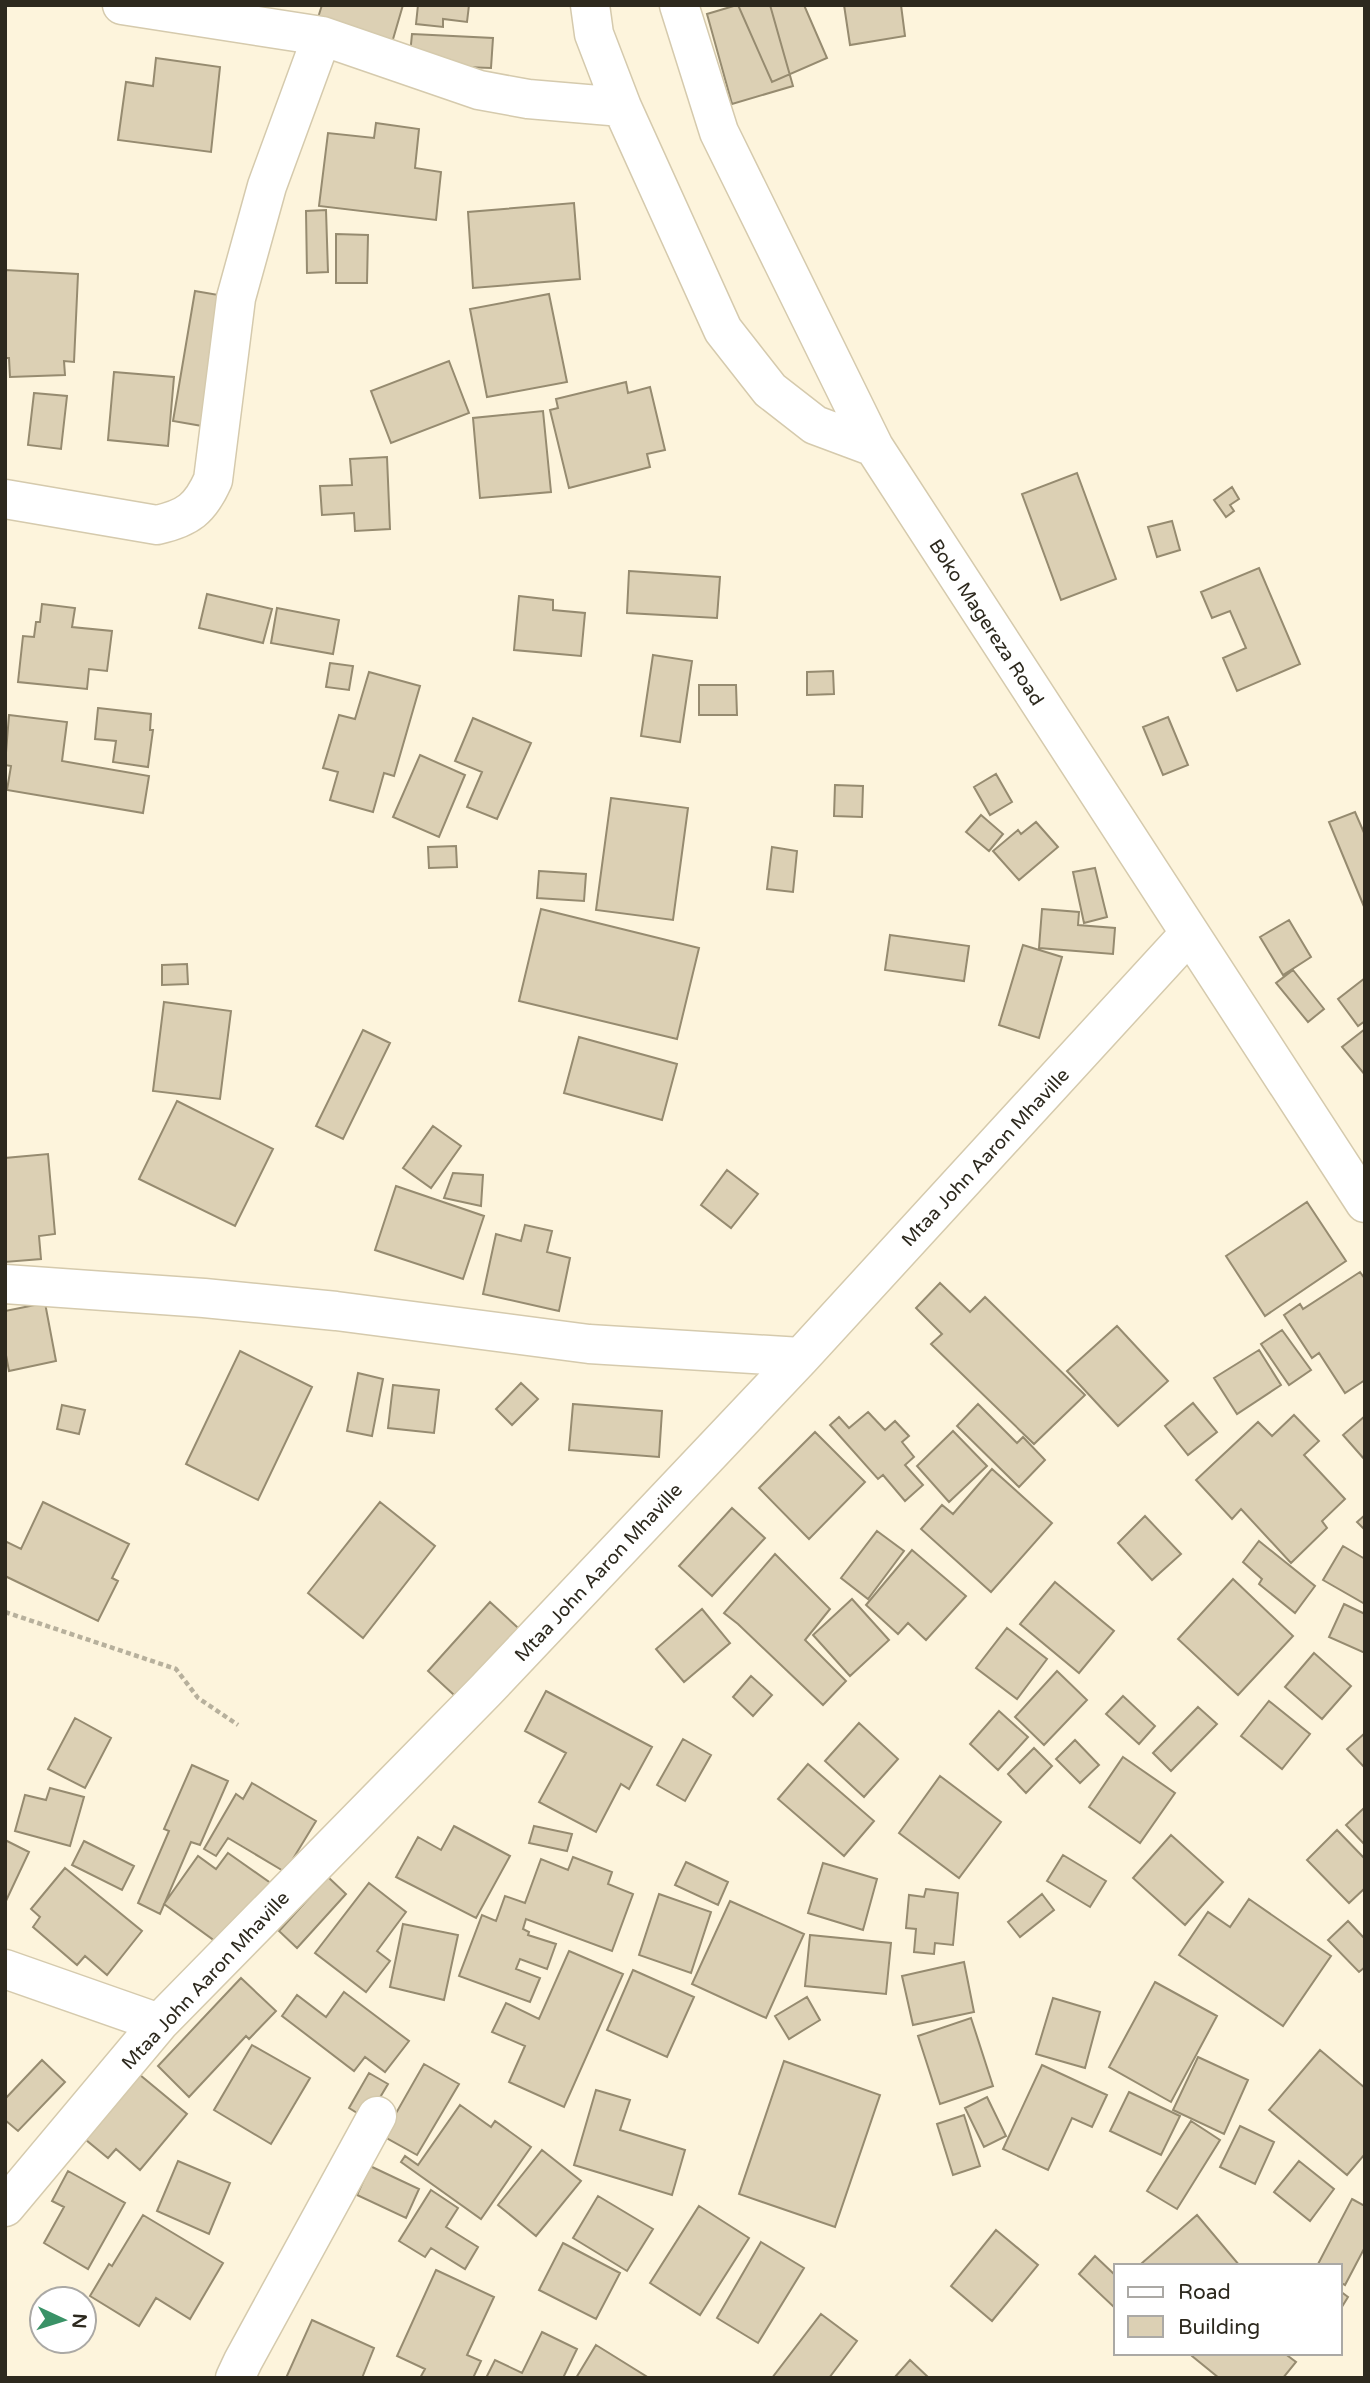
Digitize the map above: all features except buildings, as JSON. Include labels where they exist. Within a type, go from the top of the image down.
[{"type":"street","points":[[122,5],[323,36],[479,90],[528,99],[622,107]]},
{"type":"street","points":[[590,5],[594,34],[622,107],[723,330],[770,390],[815,425],[874,447]]},
{"type":"street","name":"Boko Magereza Road","points":[[679,5],[719,132],[874,447],[1365,1203]]},
{"type":"street","points":[[5,499],[157,525],[176,520],[192,511],[205,497],[213,480],[236,298],[267,186],[323,36]]},
{"type":"street","name":"Mtaa John Aaron Mhaville","points":[[5,2207],[159,2023],[485,1691],[801,1357],[1189,934]]},
{"type":"street","points":[[5,1284],[204,1298],[336,1311],[589,1344],[801,1357]]},
{"type":"street","points":[[5,1969],[159,2023]]},
{"type":"street","points":[[235,2378],[377,2116]]},
{"type":"path","points":[[5,1612],[176,1669],[198,1698],[238,1724]]}]
